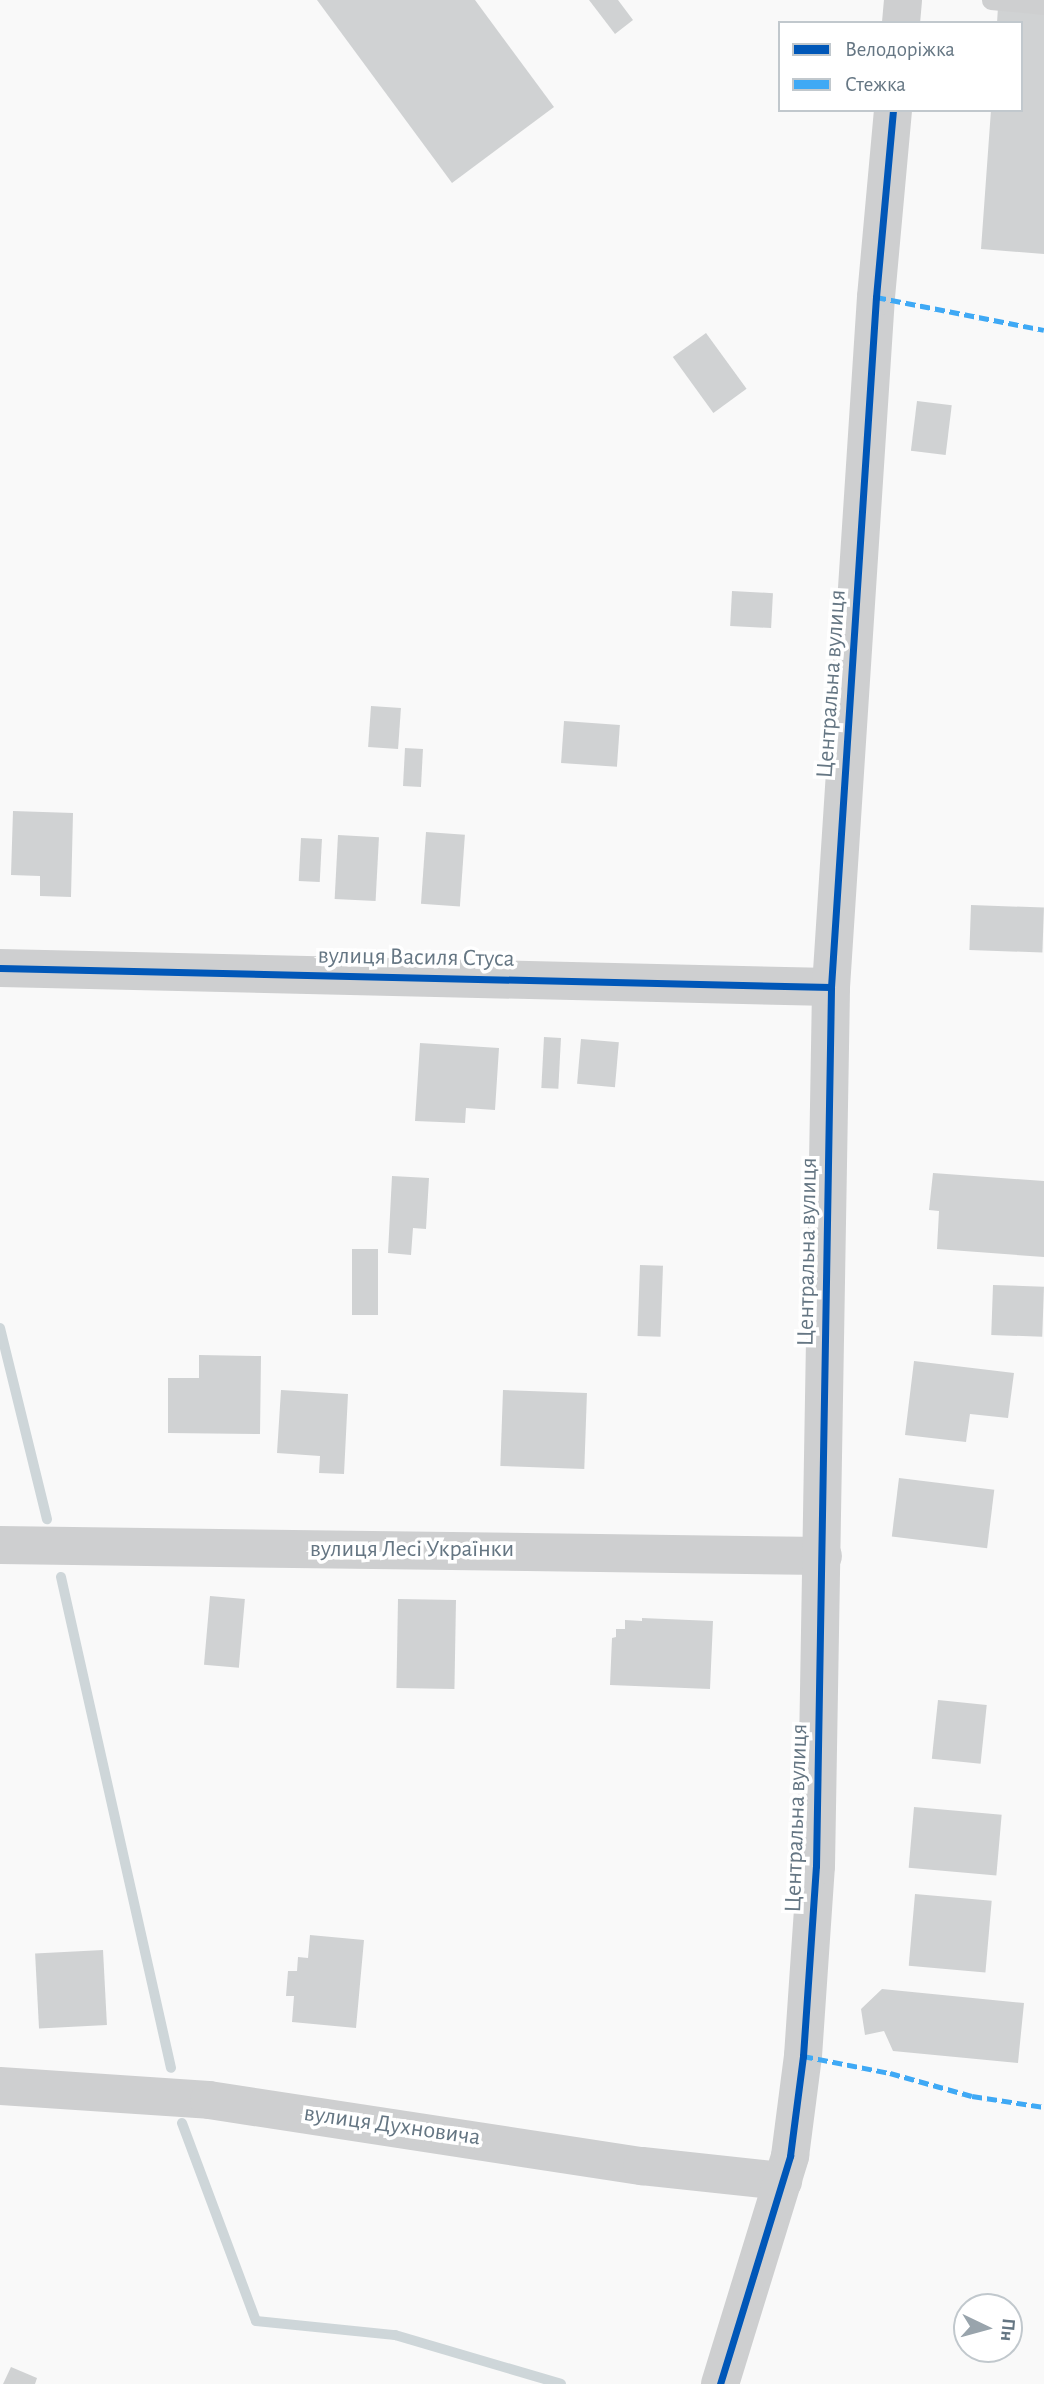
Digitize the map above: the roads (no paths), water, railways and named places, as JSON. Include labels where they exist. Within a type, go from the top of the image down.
[{"type":"street","points":[[901,21],[903,0]]},
{"type":"street","name":"Центральна вулиця","points":[[720,2384],[783,2181],[803,2056],[816,1866],[831,987],[876,296],[893,112]]},
{"type":"street","name":"вулиця Василя Стуса","points":[[0,968],[831,987]]},
{"type":"street","name":"вулиця Лесі Українки","points":[[0,1545],[823,1556]]},
{"type":"street","name":"вулиця Духновича","points":[[0,2085],[209,2100],[642,2165],[783,2181]]},
{"type":"lane","points":[[991,0],[1044,5]]},
{"type":"waterway","points":[[0,1328],[47,1519]]},
{"type":"waterway","points":[[61,1577],[171,2068]]},
{"type":"waterway","points":[[182,2123],[256,2321],[395,2335],[561,2384]]}]
